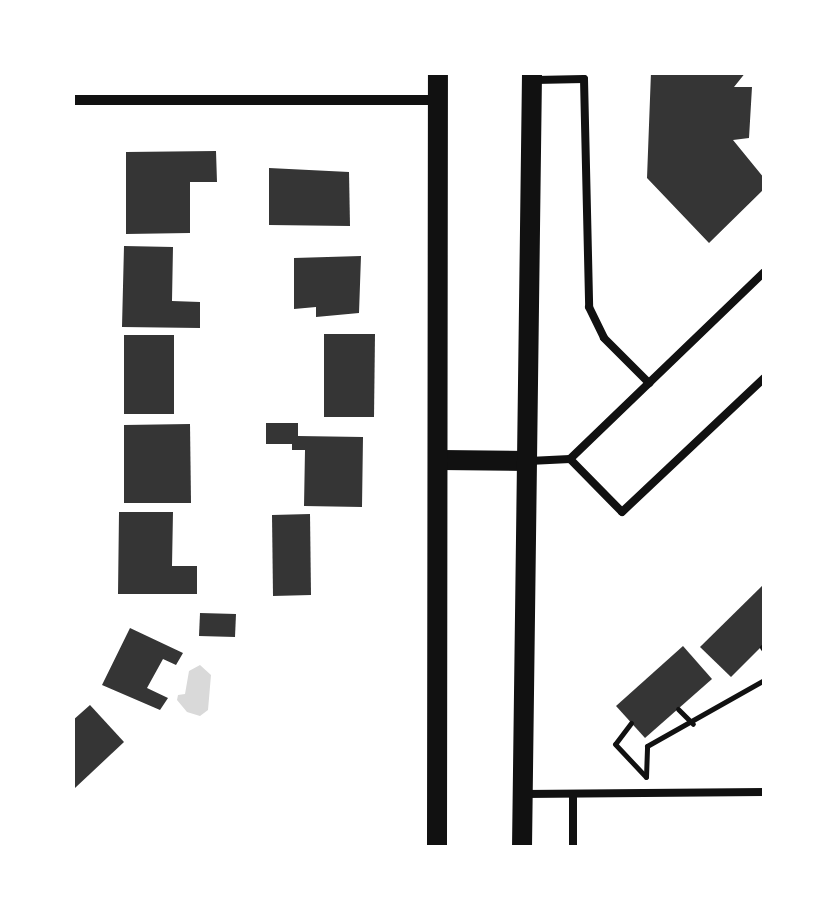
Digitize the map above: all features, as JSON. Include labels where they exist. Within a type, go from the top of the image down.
[{"type":"main road","points":[[437,848],[438,72]]},
{"type":"main road","points":[[522,848],[532,76]]},
{"type":"main road","points":[[440,460],[527,461]]},
{"type":"street","points":[[72,100],[437,100]]},
{"type":"lane","points":[[532,76],[584,79],[589,307],[604,338],[649,384]]},
{"type":"lane","points":[[527,461],[570,459],[764,272]]},
{"type":"lane","points":[[570,459],[622,512],[764,378]]},
{"type":"lane","points":[[522,794],[764,792]]},
{"type":"lane","points":[[573,794],[574,848]]},
{"type":"path","points":[[644,794],[647,746],[764,680]]},
{"type":"path","points":[[678,709],[692,724]]},
{"type":"path","points":[[631,723],[615,744],[646,777]]},
{"type":"shaded area","points":[[200,665],[211,675],[208,710],[200,716],[187,712],[177,700],[178,695],[185,694],[189,671]]},
{"type":"building","points":[[651,72],[746,72],[734,87],[752,87],[749,138],[733,140],[764,178],[764,189],[709,243],[647,178]]},
{"type":"building","points":[[216,151],[217,182],[190,182],[190,233],[126,234],[126,152]]},
{"type":"building","points":[[269,168],[349,172],[350,226],[269,225]]},
{"type":"building","points":[[124,246],[173,247],[172,301],[200,302],[200,328],[122,327]]},
{"type":"building","points":[[361,256],[359,313],[316,317],[316,307],[294,309],[294,258]]},
{"type":"building","points":[[324,334],[375,334],[374,417],[324,417]]},
{"type":"building","points":[[124,335],[174,335],[174,414],[124,414]]},
{"type":"building","points":[[266,423],[298,423],[298,436],[363,437],[362,507],[304,506],[305,450],[292,450],[292,444],[266,444]]},
{"type":"building","points":[[190,424],[191,503],[124,503],[124,425]]},
{"type":"building","points":[[119,512],[173,512],[172,566],[197,566],[197,594],[118,594]]},
{"type":"building","points":[[310,514],[311,595],[273,596],[272,515]]},
{"type":"building","points":[[764,584],[764,644],[731,677],[700,647]]},
{"type":"building","points":[[200,613],[236,614],[235,637],[199,636]]},
{"type":"building","points":[[130,628],[183,653],[176,665],[163,659],[147,688],[168,698],[160,710],[102,685]]},
{"type":"building","points":[[683,646],[712,679],[645,738],[616,706]]},
{"type":"building","points":[[90,705],[124,742],[75,788],[72,721]]}]
